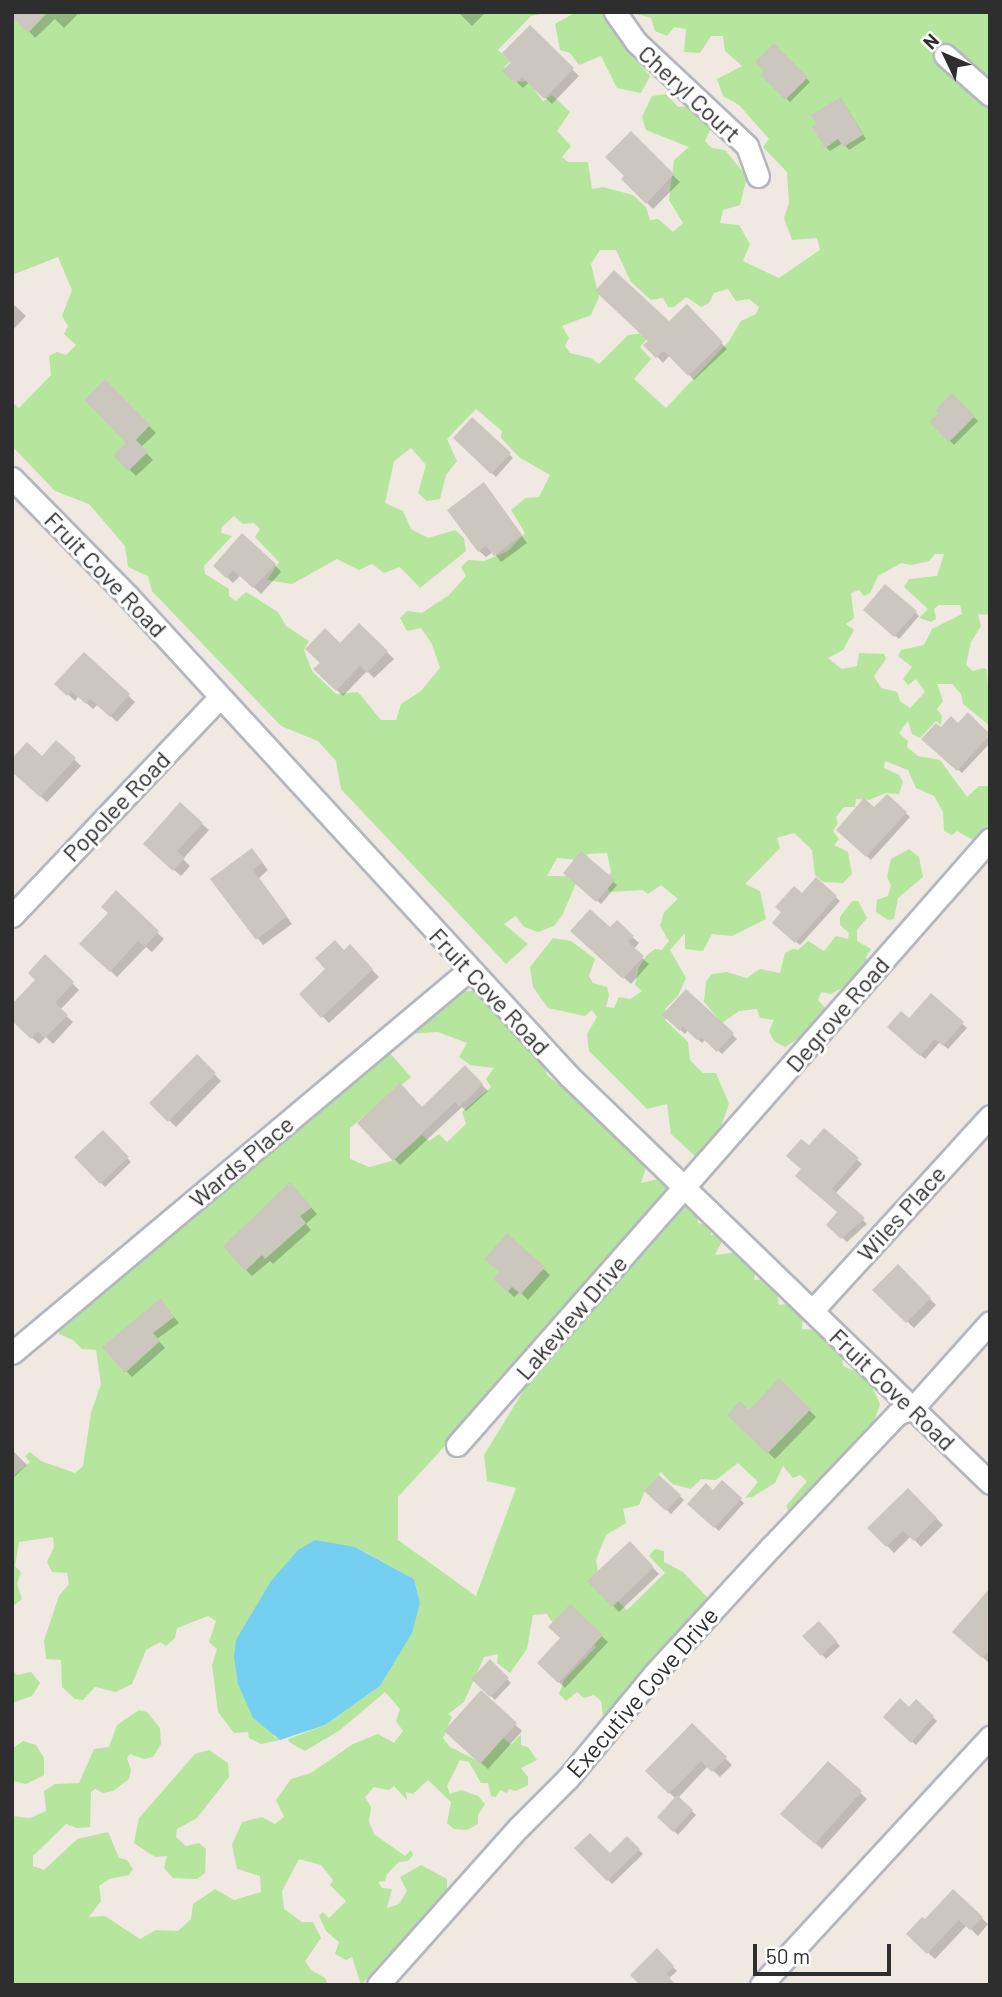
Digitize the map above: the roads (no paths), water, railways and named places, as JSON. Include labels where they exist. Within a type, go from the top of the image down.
[{"type":"street","name":"Cheryl Court","points":[[615,12],[636,42],[747,146],[758,176]]},
{"type":"street","points":[[945,55],[990,95]]},
{"type":"street","name":"Fruit Cove Road","points":[[12,478],[128,596],[569,1076],[990,1483]]},
{"type":"street","name":"Popolee Road","points":[[12,916],[220,697]]},
{"type":"street","name":"Degrove Road","points":[[684,1188],[990,839]]},
{"type":"street","name":"Wards Place","points":[[12,1353],[469,970]]},
{"type":"street","name":"Wiles Place","points":[[812,1311],[990,1116]]},
{"type":"street","name":"Lakeview Drive","points":[[457,1445],[684,1188]]},
{"type":"street","name":"Executive Cove Drive","points":[[378,1985],[518,1828],[568,1778],[654,1674],[770,1548],[897,1414],[913,1408],[990,1322]]},
{"type":"street","points":[[761,1985],[990,1737]]},
{"type":"water","points":[[315,1540],[355,1547],[414,1579],[420,1603],[412,1633],[380,1686],[325,1725],[280,1740],[253,1718],[238,1684],[234,1657],[236,1640],[271,1581],[298,1550]]}]
